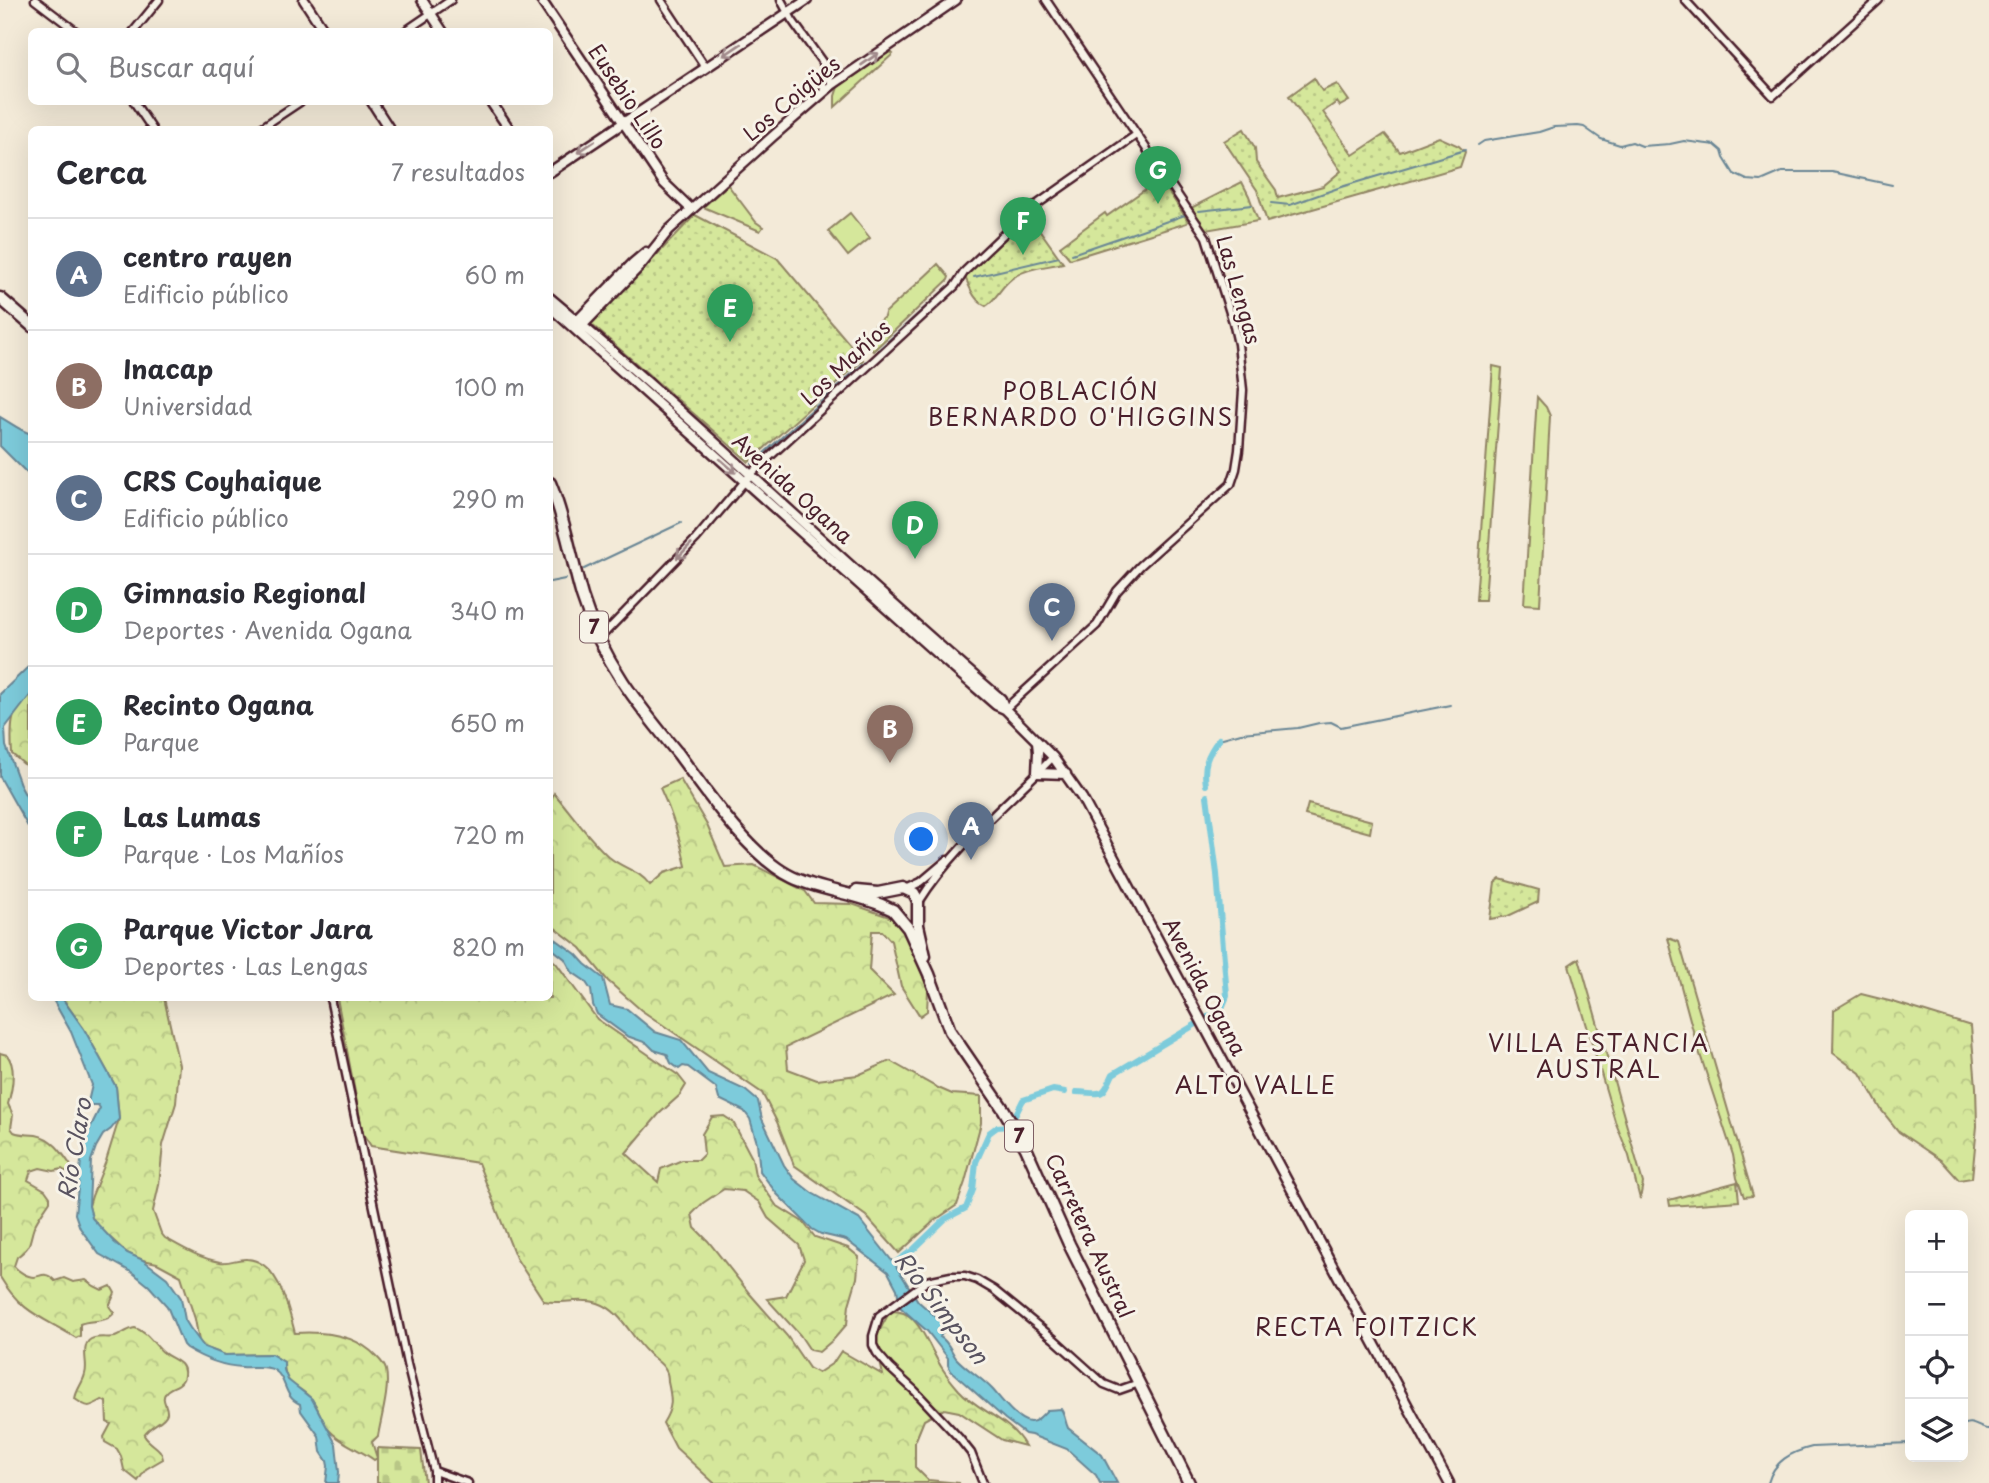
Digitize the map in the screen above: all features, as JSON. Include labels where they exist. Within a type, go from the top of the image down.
[{"type":"highway","points":[[0,298],[28,325]]},
{"type":"highway","points":[[0,306],[28,326]]},
{"type":"highway","name":"7","points":[[553,490],[583,597],[598,639],[627,690],[702,787],[766,860],[793,878],[873,901],[894,912]]},
{"type":"highway","name":"7","points":[[831,889],[878,893],[902,889]]},
{"type":"highway","points":[[902,889],[916,895],[917,905],[908,916],[894,912],[890,904],[891,897],[902,889]]},
{"type":"highway","name":"Carretera Austral","points":[[917,905],[918,925],[929,974]]},
{"type":"highway","name":"Carretera Austral","points":[[894,912],[908,928],[950,1031],[1004,1110],[1026,1148],[1069,1244],[1189,1483]]},
{"type":"main road","points":[[304,0],[322,28]]},
{"type":"main road","points":[[422,0],[440,28]]},
{"type":"main road","name":"Eusebio Lillo","points":[[541,0],[664,183],[691,209]]},
{"type":"main road","points":[[553,170],[807,0]]},
{"type":"main road","name":"Los Coigües","points":[[577,324],[633,263],[832,85],[956,0]]},
{"type":"main road","points":[[374,105],[387,126]]},
{"type":"main road","points":[[493,105],[507,126]]},
{"type":"main road","name":"Avenida Ogana","points":[[553,301],[748,477],[1001,699],[1005,709],[1053,757],[1082,798],[1449,1483]]},
{"type":"main road","name":"Avenida Ogana","points":[[553,309],[577,324]]},
{"type":"main road","points":[[1037,741],[1037,772],[1066,775]]},
{"type":"street","points":[[34,0],[72,28]]},
{"type":"street","points":[[136,28],[159,0]]},
{"type":"street","points":[[410,28],[451,0]]},
{"type":"street","points":[[661,0],[706,68]]},
{"type":"street","points":[[781,0],[825,66],[832,85]]},
{"type":"street","name":"Las Lengas","points":[[1005,709],[1097,625],[1117,591],[1161,546],[1231,484],[1236,469],[1242,426],[1243,390],[1238,344],[1206,237],[1046,0]]},
{"type":"street","points":[[1685,0],[1773,96],[1879,0]]},
{"type":"street","points":[[824,92],[825,66]]},
{"type":"street","points":[[136,105],[150,126]]},
{"type":"street","points":[[264,126],[296,105]]},
{"type":"street","name":"Los Mañíos","points":[[598,639],[696,539],[748,477],[955,286],[965,271],[1029,210],[1136,135]]},
{"type":"street","points":[[902,889],[921,882],[959,850],[1053,757]]},
{"type":"street","points":[[917,905],[959,850]]},
{"type":"street","points":[[331,1001],[407,1364],[434,1471],[434,1483]]},
{"type":"street","points":[[983,1483],[971,1453],[877,1353],[873,1345],[879,1316],[927,1281],[951,1276],[965,1276],[977,1280],[994,1290],[1104,1384],[1119,1390],[1139,1383]]},
{"type":"street","points":[[434,1471],[468,1483]]},
{"type":"green space","points":[[890,51],[893,54],[835,107],[838,87]]},
{"type":"green space","points":[[1314,78],[1322,91],[1337,84],[1349,101],[1340,106],[1337,102],[1323,112],[1353,155],[1385,134],[1400,152],[1439,137],[1459,146],[1465,152],[1460,167],[1267,222],[1257,190],[1224,141],[1244,129],[1255,148],[1256,162],[1276,190],[1278,198],[1323,186],[1341,171],[1289,96]]},
{"type":"green space","points":[[1160,179],[1187,223],[1070,259],[1060,247],[1105,213],[1107,216]]},
{"type":"green space","points":[[1242,182],[1258,221],[1206,230],[1191,208]]},
{"type":"green space","points":[[728,185],[756,222],[763,227],[760,231],[703,207]]},
{"type":"green space","points":[[850,213],[870,238],[848,256],[828,231]]},
{"type":"green space","points":[[695,215],[777,258],[863,360],[749,462],[591,324]]},
{"type":"green space","points":[[1029,215],[1063,263],[1014,277],[986,306],[982,304],[975,298],[965,277]]},
{"type":"green space","points":[[938,264],[949,277],[948,280],[873,351],[861,337]]},
{"type":"green space","points":[[1493,366],[1502,368],[1485,600],[1476,600]]},
{"type":"green space","points":[[1537,397],[1550,416],[1540,605],[1524,604]]},
{"type":"green space","points":[[28,691],[28,767],[12,754],[13,718]]},
{"type":"green space","points":[[680,779],[707,825],[725,867],[754,865],[805,891],[814,903],[852,904],[895,919],[910,942],[928,990],[927,1011],[920,1016],[901,986],[891,941],[882,931],[872,931],[869,970],[894,995],[786,1047],[788,1069],[817,1080],[858,1075],[890,1061],[952,1094],[981,1096],[981,1123],[957,1205],[934,1221],[899,1253],[866,1216],[794,1165],[762,1093],[641,1010],[608,981],[581,948],[553,926],[554,793],[609,857],[650,885],[664,873],[686,866],[675,826],[660,788]]},
{"type":"green space","points":[[1308,804],[1372,821],[1370,833],[1305,815]]},
{"type":"green space","points":[[1500,879],[1539,890],[1538,902],[1508,916],[1490,919],[1495,883]]},
{"type":"green space","points":[[1668,938],[1679,942],[1753,1196],[1744,1197],[1737,1178],[1733,1155],[1696,1042]]},
{"type":"green space","points":[[1579,958],[1643,1183],[1640,1199],[1569,965]]},
{"type":"green space","points":[[553,960],[597,1019],[678,1075],[686,1085],[680,1095],[659,1114],[626,1153],[658,1182],[661,1169],[682,1160],[698,1160],[704,1154],[702,1134],[712,1117],[724,1116],[733,1122],[752,1158],[755,1175],[776,1205],[803,1222],[815,1237],[848,1248],[859,1257],[847,1324],[819,1352],[810,1350],[767,1299],[786,1296],[804,1260],[799,1245],[768,1218],[759,1202],[743,1191],[724,1189],[692,1214],[695,1228],[787,1336],[809,1368],[818,1373],[833,1363],[841,1351],[883,1375],[875,1339],[890,1311],[904,1313],[917,1324],[942,1368],[959,1390],[1003,1422],[1025,1446],[1002,1440],[959,1412],[944,1409],[924,1420],[915,1442],[915,1467],[928,1480],[960,1483],[714,1483],[676,1448],[663,1423],[671,1403],[667,1372],[641,1346],[620,1318],[606,1307],[591,1301],[544,1301],[516,1258],[478,1163],[371,1146],[363,1134],[338,1001],[553,1001]]},
{"type":"green space","points":[[1861,994],[1971,1026],[1977,1126],[1972,1178],[1959,1180],[1942,1161],[1899,1132],[1882,1111],[1860,1073],[1833,1053],[1834,1010]]},
{"type":"green space","points":[[64,1001],[165,1001],[179,1065],[176,1103],[163,1145],[153,1211],[161,1233],[185,1249],[212,1260],[223,1262],[247,1259],[258,1262],[267,1268],[280,1287],[295,1333],[328,1334],[349,1339],[369,1349],[378,1358],[386,1370],[387,1386],[378,1436],[372,1442],[377,1458],[374,1460],[328,1429],[312,1400],[290,1382],[284,1362],[271,1354],[225,1355],[204,1347],[199,1341],[181,1276],[157,1263],[127,1253],[92,1218],[89,1206],[119,1119],[116,1087],[84,1029]]},
{"type":"green space","points":[[0,1053],[7,1055],[13,1072],[8,1104],[13,1115],[11,1128],[17,1133],[36,1135],[49,1140],[76,1173],[73,1176],[62,1169],[54,1171],[40,1168],[31,1171],[28,1180],[45,1190],[50,1201],[35,1224],[28,1247],[17,1257],[14,1266],[28,1276],[46,1275],[55,1281],[64,1278],[73,1282],[86,1280],[102,1290],[111,1286],[115,1293],[109,1306],[114,1313],[106,1319],[80,1324],[80,1336],[76,1338],[25,1307],[0,1277]]},
{"type":"green space","points":[[1737,1182],[1739,1201],[1670,1206],[1669,1200]]},
{"type":"green space","points":[[135,1328],[181,1364],[184,1370],[182,1381],[164,1395],[166,1416],[144,1435],[163,1459],[146,1469],[138,1481],[124,1470],[117,1449],[105,1442],[104,1437],[111,1424],[107,1422],[106,1402],[102,1400],[88,1406],[75,1399],[86,1371],[85,1349],[88,1342],[94,1338],[115,1337]]},
{"type":"green space","points":[[377,1448],[421,1450],[425,1483],[377,1483]]},
{"type":"water","points":[[0,417],[28,432],[28,474],[0,446]]},
{"type":"water","points":[[28,667],[28,698],[5,728],[6,746],[28,800],[28,827],[0,777],[0,694]]},
{"type":"water","name":"Río Simpson","points":[[553,937],[603,978],[610,1005],[627,1009],[655,1032],[681,1040],[708,1073],[745,1090],[758,1101],[762,1119],[784,1165],[794,1179],[812,1193],[859,1219],[896,1266],[918,1301],[936,1317],[939,1317],[942,1311],[949,1313],[951,1328],[945,1328],[940,1337],[956,1358],[1025,1421],[1035,1421],[1047,1410],[1061,1409],[1068,1428],[1102,1455],[1117,1483],[1100,1483],[1096,1475],[1067,1449],[1025,1434],[951,1371],[948,1358],[927,1331],[900,1307],[897,1289],[888,1272],[846,1240],[812,1229],[777,1194],[760,1171],[757,1143],[750,1119],[744,1111],[719,1099],[716,1088],[688,1067],[679,1069],[671,1063],[667,1054],[627,1036],[597,1014],[591,990],[585,981],[572,972],[565,959],[553,949]]},
{"type":"water","points":[[54,1001],[64,1001],[84,1029],[116,1087],[119,1119],[103,1135],[91,1161],[89,1206],[92,1218],[127,1253],[143,1260],[167,1278],[181,1298],[185,1320],[204,1347],[225,1355],[271,1354],[284,1362],[288,1380],[312,1399],[336,1444],[338,1483],[326,1483],[328,1466],[321,1452],[319,1436],[301,1411],[300,1404],[290,1397],[274,1370],[220,1363],[186,1348],[167,1306],[133,1273],[99,1254],[80,1228],[75,1214],[82,1153],[100,1108],[88,1102],[92,1085],[71,1032]]},
{"type":"waterway","points":[[1478,145],[1484,141],[1554,127],[1578,126],[1601,139],[1620,145],[1632,142],[1642,146],[1684,141],[1715,145],[1722,151],[1734,174],[1747,180],[1761,181],[1782,172],[1832,172],[1892,185]]},
{"type":"waterway","points":[[1271,203],[1290,205],[1465,150]]},
{"type":"waterway","points":[[1199,211],[1252,205]]},
{"type":"waterway","points":[[1072,254],[1185,215]]},
{"type":"waterway","points":[[974,277],[1059,257]]},
{"type":"waterway","points":[[877,351],[952,283]]},
{"type":"waterway","points":[[752,464],[866,361]]},
{"type":"waterway","points":[[584,569],[681,523]]},
{"type":"waterway","points":[[553,581],[565,579]]},
{"type":"waterway","points":[[1219,739],[1241,733],[1298,728],[1319,723],[1331,722],[1341,727],[1450,705]]},
{"type":"waterway","points":[[1206,785],[1207,760],[1219,739]]},
{"type":"waterway","points":[[1206,1018],[1222,1008],[1227,996],[1217,874],[1207,796]]},
{"type":"waterway","points":[[1076,1092],[1104,1091],[1113,1074],[1198,1023]]},
{"type":"waterway","points":[[1014,1118],[1023,1100],[1053,1090],[1065,1092]]},
{"type":"waterway","points":[[889,1267],[913,1250],[945,1219],[966,1208],[973,1190],[976,1162],[989,1133],[997,1127],[1009,1126]]},
{"type":"waterway","points":[[1968,1423],[1989,1429]]},
{"type":"waterway","points":[[1768,1483],[1779,1463],[1804,1449],[1905,1443]]},
{"type":"place","name":"Parque Victor Jara","points":[[1158,204]]},
{"type":"place","name":"Las Lumas","points":[[1023,255]]},
{"type":"place","name":"Recinto Ogana","points":[[730,342]]},
{"type":"place","name":"Gimnasio Regional","points":[[915,559]]},
{"type":"place","name":"CRS Coyhaique","points":[[1052,641]]},
{"type":"place","name":"Inacap","points":[[890,763]]},
{"type":"place","name":"centro rayen","points":[[971,860]]},
{"type":"district","name":"POBLACIÓN BERNARDO O'HIGGINS","points":[[1081,405]]},
{"type":"district","name":"VILLA ESTANCIA AUSTRAL","points":[[1599,1057]]},
{"type":"district","name":"ALTO VALLE","points":[[1256,1086]]},
{"type":"district","name":"RECTA FOITZICK","points":[[1367,1328]]},
{"type":"water label","name":"Río Claro","points":[[75,1149]]}]
